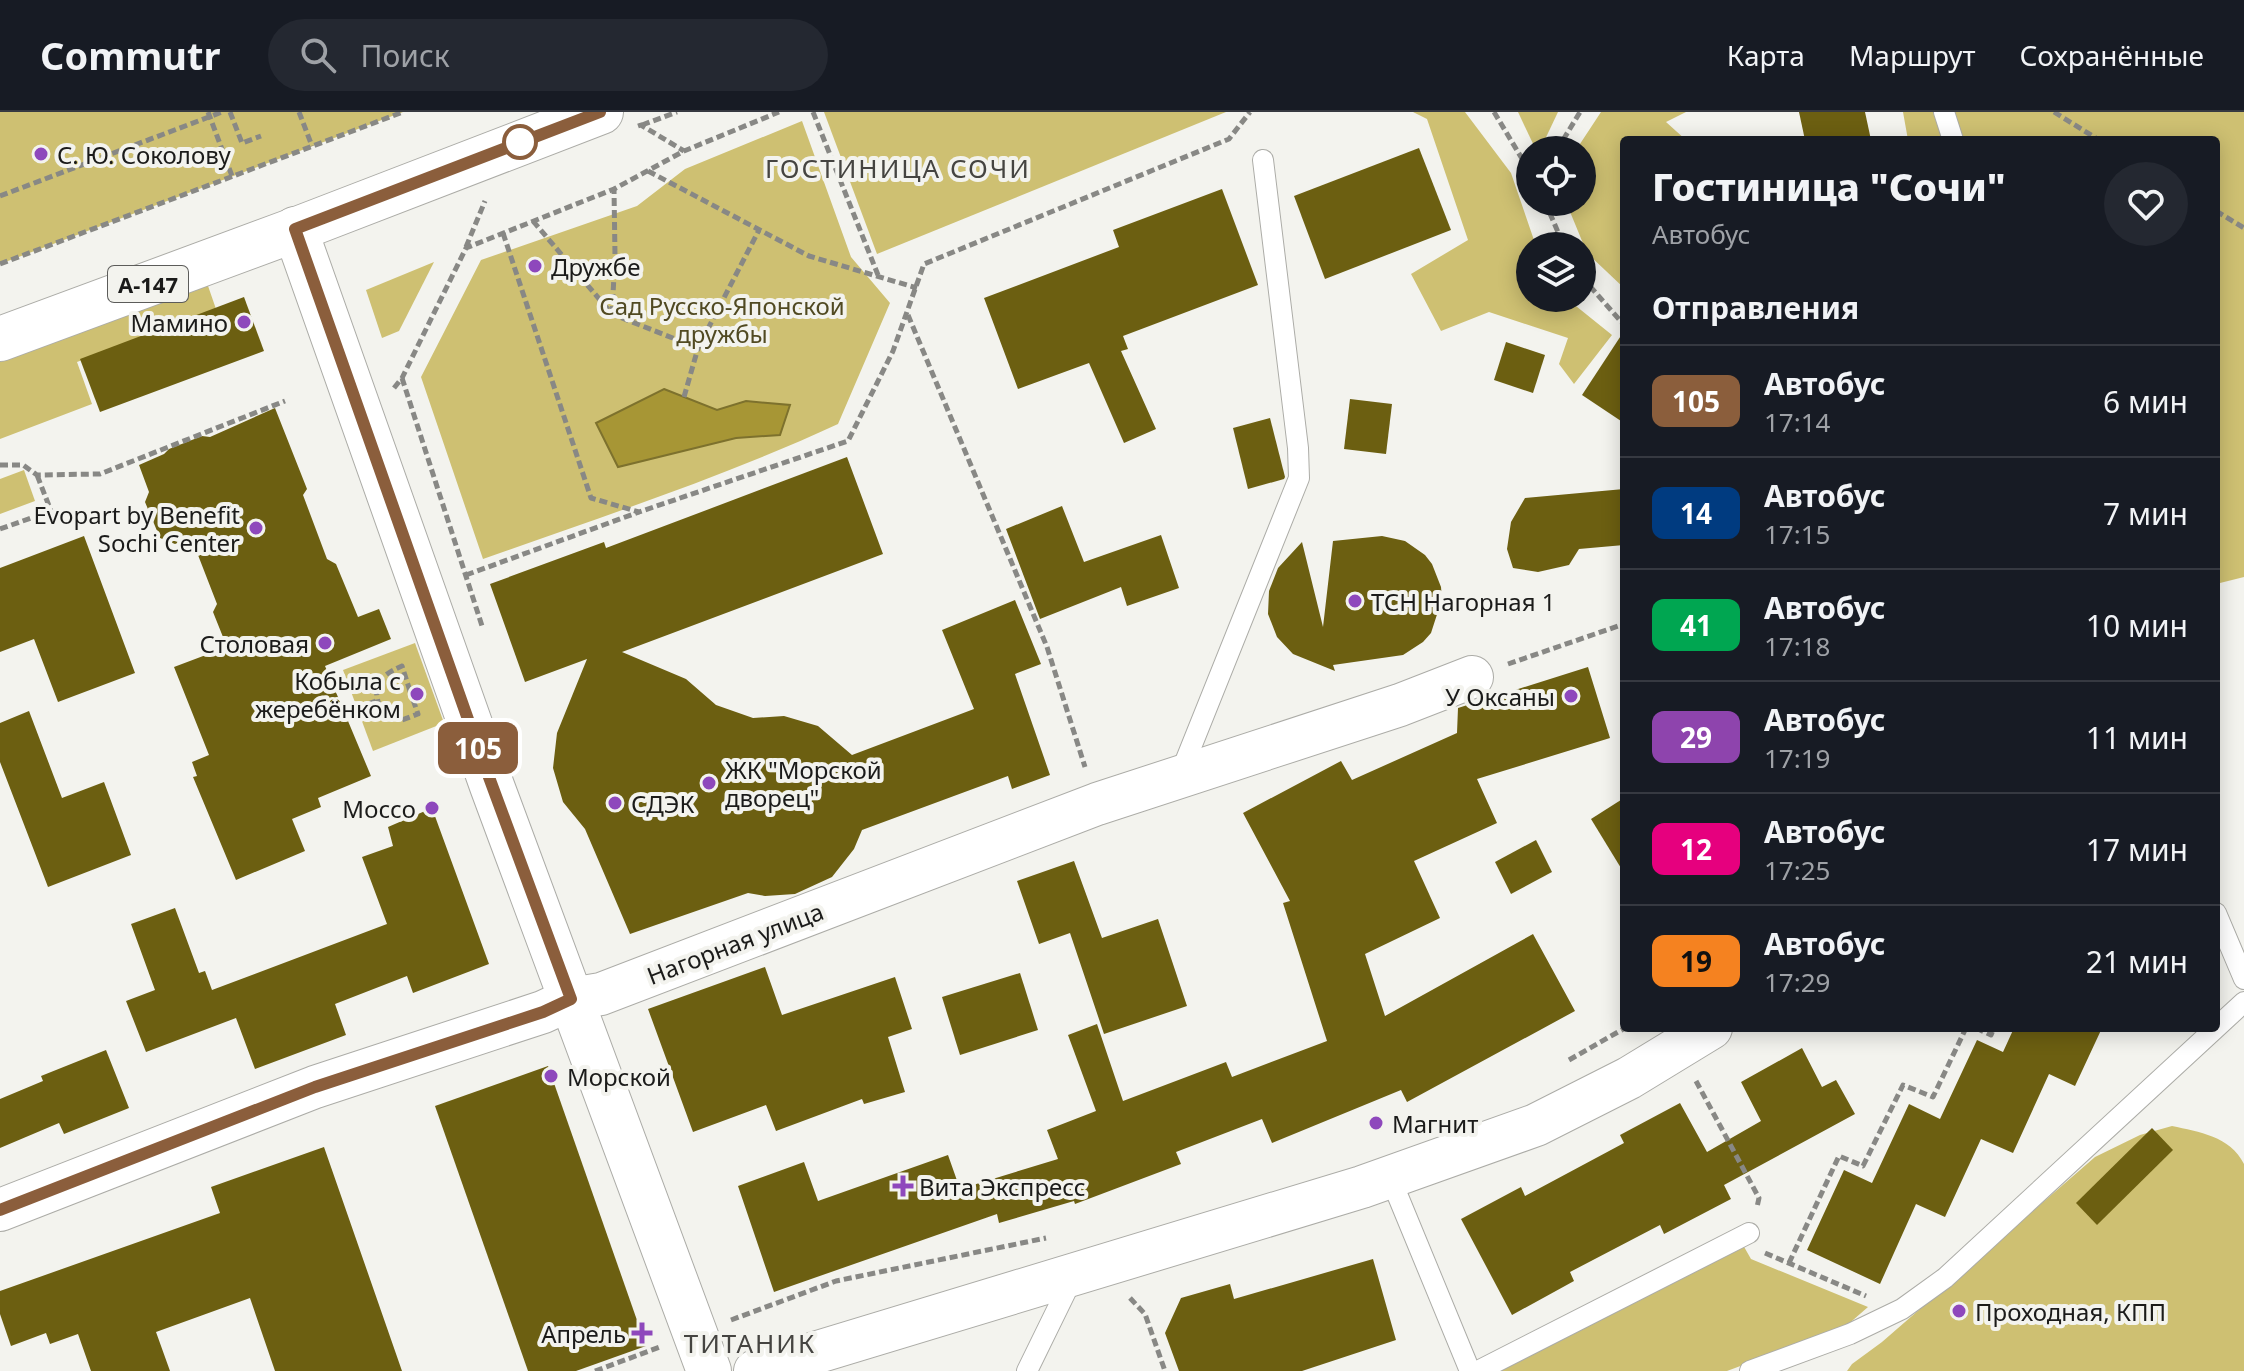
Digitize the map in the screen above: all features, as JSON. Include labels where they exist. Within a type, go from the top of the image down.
[{"type":"street","name":"А-147","points":[[0,339],[295,229],[621,119]]},
{"type":"street","points":[[295,229],[373,402],[468,720],[709,1371]]},
{"type":"street","name":"Нагорная улица","points":[[0,1210],[315,1087],[543,1012],[571,999],[601,994],[1097,804],[1400,705],[1486,672]]},
{"type":"street","points":[[755,1371],[1390,1177],[1536,1125],[1629,1078],[1704,1032]]},
{"type":"lane","points":[[1944,112],[1952,136]]},
{"type":"lane","points":[[1179,777],[1299,478],[1297,437],[1263,160]]},
{"type":"lane","points":[[2220,922],[2244,979]]},
{"type":"lane","points":[[2220,1024],[2244,1002]]},
{"type":"lane","points":[[1750,1371],[1850,1334],[1902,1309],[1945,1278],[2212,1032]]},
{"type":"lane","points":[[1390,1177],[1470,1371]]},
{"type":"lane","points":[[1478,1371],[1749,1233]]},
{"type":"lane","points":[[1027,1371],[1075,1273]]},
{"type":"path","points":[[0,196],[208,114],[222,112]]},
{"type":"path","points":[[230,112],[242,143],[261,136]]},
{"type":"path","points":[[299,112],[312,146]]},
{"type":"path","points":[[0,264],[403,112]]},
{"type":"path","points":[[621,119],[677,112]]},
{"type":"path","points":[[373,402],[402,378],[466,248],[614,189],[684,151],[779,112]]},
{"type":"path","points":[[813,112],[879,275]]},
{"type":"path","points":[[466,575],[848,441],[893,351],[924,264],[1229,139],[1250,112]]},
{"type":"path","points":[[1494,112],[1516,149]]},
{"type":"path","points":[[1565,136],[1580,112]]},
{"type":"path","points":[[2054,112],[2093,136]]},
{"type":"path","points":[[208,114],[232,176]]},
{"type":"path","points":[[647,171],[809,256],[917,288]]},
{"type":"path","points":[[612,314],[614,189]]},
{"type":"path","points":[[2220,213],[2244,228]]},
{"type":"path","points":[[533,221],[612,314],[698,348]]},
{"type":"path","points":[[684,397],[698,348],[759,230]]},
{"type":"path","points":[[503,233],[591,498],[639,512]]},
{"type":"path","points":[[1596,293],[1620,320]]},
{"type":"path","points":[[907,314],[1047,647],[1088,775]]},
{"type":"path","points":[[37,475],[100,474],[285,401]]},
{"type":"path","points":[[0,465],[23,465],[37,475],[51,511],[0,529]]},
{"type":"path","points":[[1486,672],[1620,625]]},
{"type":"path","points":[[402,666],[410,691],[418,714],[402,720],[384,715],[376,701],[377,685],[388,672],[402,666]]},
{"type":"path","points":[[410,691],[429,684],[468,720]]},
{"type":"path","points":[[357,708],[376,701]]},
{"type":"path","points":[[1560,1065],[1620,1031]]},
{"type":"path","points":[[1789,1263],[1839,1156],[1863,1166],[1903,1085],[1933,1097],[1964,1032]]},
{"type":"path","points":[[1690,1070],[1759,1198],[1749,1233],[1759,1251],[1869,1297]]},
{"type":"path","points":[[719,1324],[836,1281],[1047,1238]]},
{"type":"path","points":[[1120,1288],[1145,1314],[1165,1371]]},
{"type":"path","points":[[595,1371],[668,1344]]},
{"type":"green space","points":[[0,112],[403,112],[0,264]]},
{"type":"green space","points":[[824,112],[1226,112],[877,254]]},
{"type":"green space","points":[[1413,112],[1465,112],[1511,173],[1516,188],[1516,216],[1526,216],[1531,232],[1516,232],[1516,312],[1583,312],[1612,335],[1574,384],[1559,364],[1568,338],[1489,312],[1441,331],[1411,274],[1468,240],[1427,119]]},
{"type":"green space","points":[[1518,112],[1558,112],[1547,136],[1529,136]]},
{"type":"green space","points":[[1601,112],[1686,112],[1666,122],[1682,136],[1620,136],[1620,284],[1596,262],[1596,232],[1578,232],[1572,216],[1596,216],[1596,136],[1585,136]]},
{"type":"green space","points":[[1903,112],[2244,112],[2244,577],[2220,583],[2220,136],[1907,136]]},
{"type":"green space","name":"Сад Русско-Японской дружбы","points":[[802,121],[851,257],[890,303],[838,424],[707,479],[483,559],[421,377],[481,260],[637,206],[685,169]]},
{"type":"green space","points":[[434,262],[399,331],[382,338],[366,290]]},
{"type":"green space","points":[[207,283],[216,309],[77,362],[92,404],[0,439],[0,362]]},
{"type":"green space","points":[[24,470],[35,501],[0,514],[0,479]]},
{"type":"green space","points":[[415,643],[444,723],[373,751],[343,670]]},
{"type":"green space","points":[[2172,1126],[2222,1141],[2244,1164],[2244,1371],[1847,1371],[2095,1157],[2140,1135]]},
{"type":"green space","points":[[1743,1245],[1751,1259],[1868,1307],[1845,1327],[1727,1371],[1500,1371]]},
{"type":"shaded area","points":[[664,389],[717,410],[746,401],[790,405],[780,435],[736,438],[618,467],[596,423]]},
{"type":"building","points":[[1799,112],[1865,112],[1870,136],[1804,136]]},
{"type":"building","points":[[1419,148],[1451,230],[1325,279],[1294,196]]},
{"type":"building","points":[[1222,189],[1258,285],[1123,336],[1128,349],[1121,351],[1156,429],[1124,443],[1089,363],[1018,389],[984,298],[1119,247],[1113,230]]},
{"type":"building","points":[[244,297],[264,351],[100,412],[80,359]]},
{"type":"building","points":[[1620,337],[1620,420],[1582,395]]},
{"type":"building","points":[[1506,342],[1545,355],[1533,393],[1494,380]]},
{"type":"building","points":[[1350,399],[1392,404],[1386,454],[1344,449]]},
{"type":"building","points":[[275,408],[307,489],[303,495],[327,559],[336,564],[358,617],[379,609],[391,639],[325,666],[371,776],[318,798],[321,807],[292,819],[305,851],[236,880],[193,777],[197,776],[192,762],[209,755],[174,667],[227,647],[213,612],[217,604],[191,537],[175,544],[160,538],[145,502],[149,492],[139,465],[169,449],[202,436],[210,437]]},
{"type":"building","points":[[1270,418],[1285,477],[1248,489],[1233,428]]},
{"type":"building","points":[[847,457],[883,554],[622,652],[686,679],[716,705],[753,718],[784,716],[818,726],[852,755],[974,709],[942,630],[1015,600],[1041,664],[1015,674],[1050,775],[1012,789],[1008,776],[862,830],[854,849],[832,877],[795,894],[765,896],[748,893],[630,934],[585,829],[563,802],[553,768],[557,733],[587,659],[525,682],[490,584],[604,542],[606,548]]},
{"type":"building","points":[[1620,489],[1620,545],[1579,549],[1569,565],[1538,572],[1513,568],[1507,549],[1511,522],[1525,498]]},
{"type":"building","points":[[1062,506],[1084,562],[1161,535],[1179,588],[1127,606],[1121,587],[1040,619],[1006,529]]},
{"type":"building","points":[[84,536],[135,673],[58,702],[34,639],[0,652],[0,568]]},
{"type":"building","name":"ТСН Нагорная 1","points":[[1382,536],[1405,541],[1432,564],[1442,599],[1431,633],[1403,655],[1333,665],[1335,671],[1293,654],[1277,637],[1268,614],[1269,591],[1278,568],[1302,542],[1323,627],[1333,541]]},
{"type":"building","points":[[1588,667],[1610,738],[1477,779],[1497,823],[1414,861],[1440,918],[1365,954],[1385,1016],[1533,934],[1575,1011],[1407,1102],[1401,1090],[1272,1143],[1262,1119],[1176,1152],[1181,1164],[1075,1204],[1074,1201],[999,1223],[997,1214],[774,1292],[738,1186],[804,1162],[818,1201],[948,1155],[960,1189],[1058,1159],[1047,1130],[1096,1111],[1068,1035],[1097,1024],[1123,1101],[1226,1062],[1232,1077],[1327,1041],[1283,903],[1290,901],[1243,813],[1341,761],[1352,780],[1457,733],[1458,708]]},
{"type":"building","points":[[29,711],[62,798],[104,782],[131,855],[48,887],[0,762],[0,723]]},
{"type":"building","points":[[1620,801],[1620,866],[1591,819]]},
{"type":"building","points":[[432,808],[489,964],[413,993],[407,976],[335,1004],[346,1035],[255,1069],[236,1018],[146,1052],[126,1001],[155,990],[131,924],[175,908],[199,973],[205,971],[212,990],[387,924],[362,857],[393,846],[388,827]]},
{"type":"building","points":[[1536,840],[1552,872],[1511,894],[1495,862]]},
{"type":"building","points":[[1074,861],[1102,938],[1158,919],[1187,1006],[1104,1034],[1070,933],[1039,944],[1017,881]]},
{"type":"building","points":[[765,967],[782,1015],[895,977],[912,1029],[888,1037],[905,1092],[864,1104],[862,1099],[776,1131],[766,1105],[693,1132],[648,1009]]},
{"type":"building","points":[[1020,973],[1038,1030],[960,1055],[942,997]]},
{"type":"building","points":[[2012,1032],[2100,1032],[2075,1086],[2049,1074],[2013,1153],[1981,1139],[1945,1217],[1916,1204],[1880,1284],[1807,1250],[1844,1170],[1872,1183],[1909,1104],[1940,1119],[1977,1040],[2003,1052]]},
{"type":"building","points":[[1802,1048],[1822,1087],[1836,1080],[1855,1114],[1724,1185],[1731,1199],[1664,1234],[1660,1225],[1570,1272],[1574,1281],[1512,1315],[1461,1219],[1521,1187],[1525,1196],[1624,1143],[1620,1135],[1680,1103],[1707,1152],[1761,1121],[1741,1082]]},
{"type":"building","points":[[106,1050],[129,1108],[64,1134],[59,1123],[0,1148],[0,1099],[43,1081],[41,1076]]},
{"type":"building","points":[[548,1066],[646,1346],[576,1371],[528,1371],[435,1106]]},
{"type":"building","points":[[2152,1128],[2173,1150],[2097,1225],[2076,1203]]},
{"type":"building","points":[[324,1147],[402,1371],[275,1371],[250,1298],[156,1332],[170,1371],[91,1371],[78,1334],[50,1344],[46,1333],[11,1346],[0,1314],[0,1291],[220,1213],[211,1187]]},
{"type":"building","points":[[1373,1259],[1396,1340],[1302,1371],[1179,1371],[1165,1333],[1181,1298],[1230,1284],[1234,1299]]},
{"type":"bus line","name":"105","points":[[0,1210],[315,1087],[543,1012],[571,999],[476,742],[295,229],[600,112]]},
{"type":"place","name":"С. Ю. Соколову","points":[[41,154]]},
{"type":"place","name":"Дружбе","points":[[535,266]]},
{"type":"place","name":"Мамино","points":[[244,322]]},
{"type":"place","name":"Evopart by Benefit Sochi Center","points":[[256,528]]},
{"type":"place","name":"ТСН Нагорная 1","points":[[1355,601]]},
{"type":"place","name":"Столовая","points":[[325,643]]},
{"type":"place","name":"Кобыла с жеребёнком","points":[[417,694]]},
{"type":"place","name":"У Оксаны","points":[[1571,696]]},
{"type":"place","name":"ЖК \"Морской дворец\"","points":[[709,783]]},
{"type":"place","name":"СДЭК","points":[[615,803]]},
{"type":"place","name":"Mocco","points":[[432,808]]},
{"type":"place","name":"Морской","points":[[551,1076]]},
{"type":"place","name":"Магнит","points":[[1376,1123]]},
{"type":"place","name":"Вита Экспресс","points":[[903,1186]]},
{"type":"place","name":"Проходная, КПП","points":[[1959,1311]]},
{"type":"place","name":"Апрель","points":[[642,1333]]},
{"type":"district","name":"ГОСТИНИЦА СОЧИ","points":[[898,168]]},
{"type":"district","name":"ТИТАНИК","points":[[750,1343]]}]
